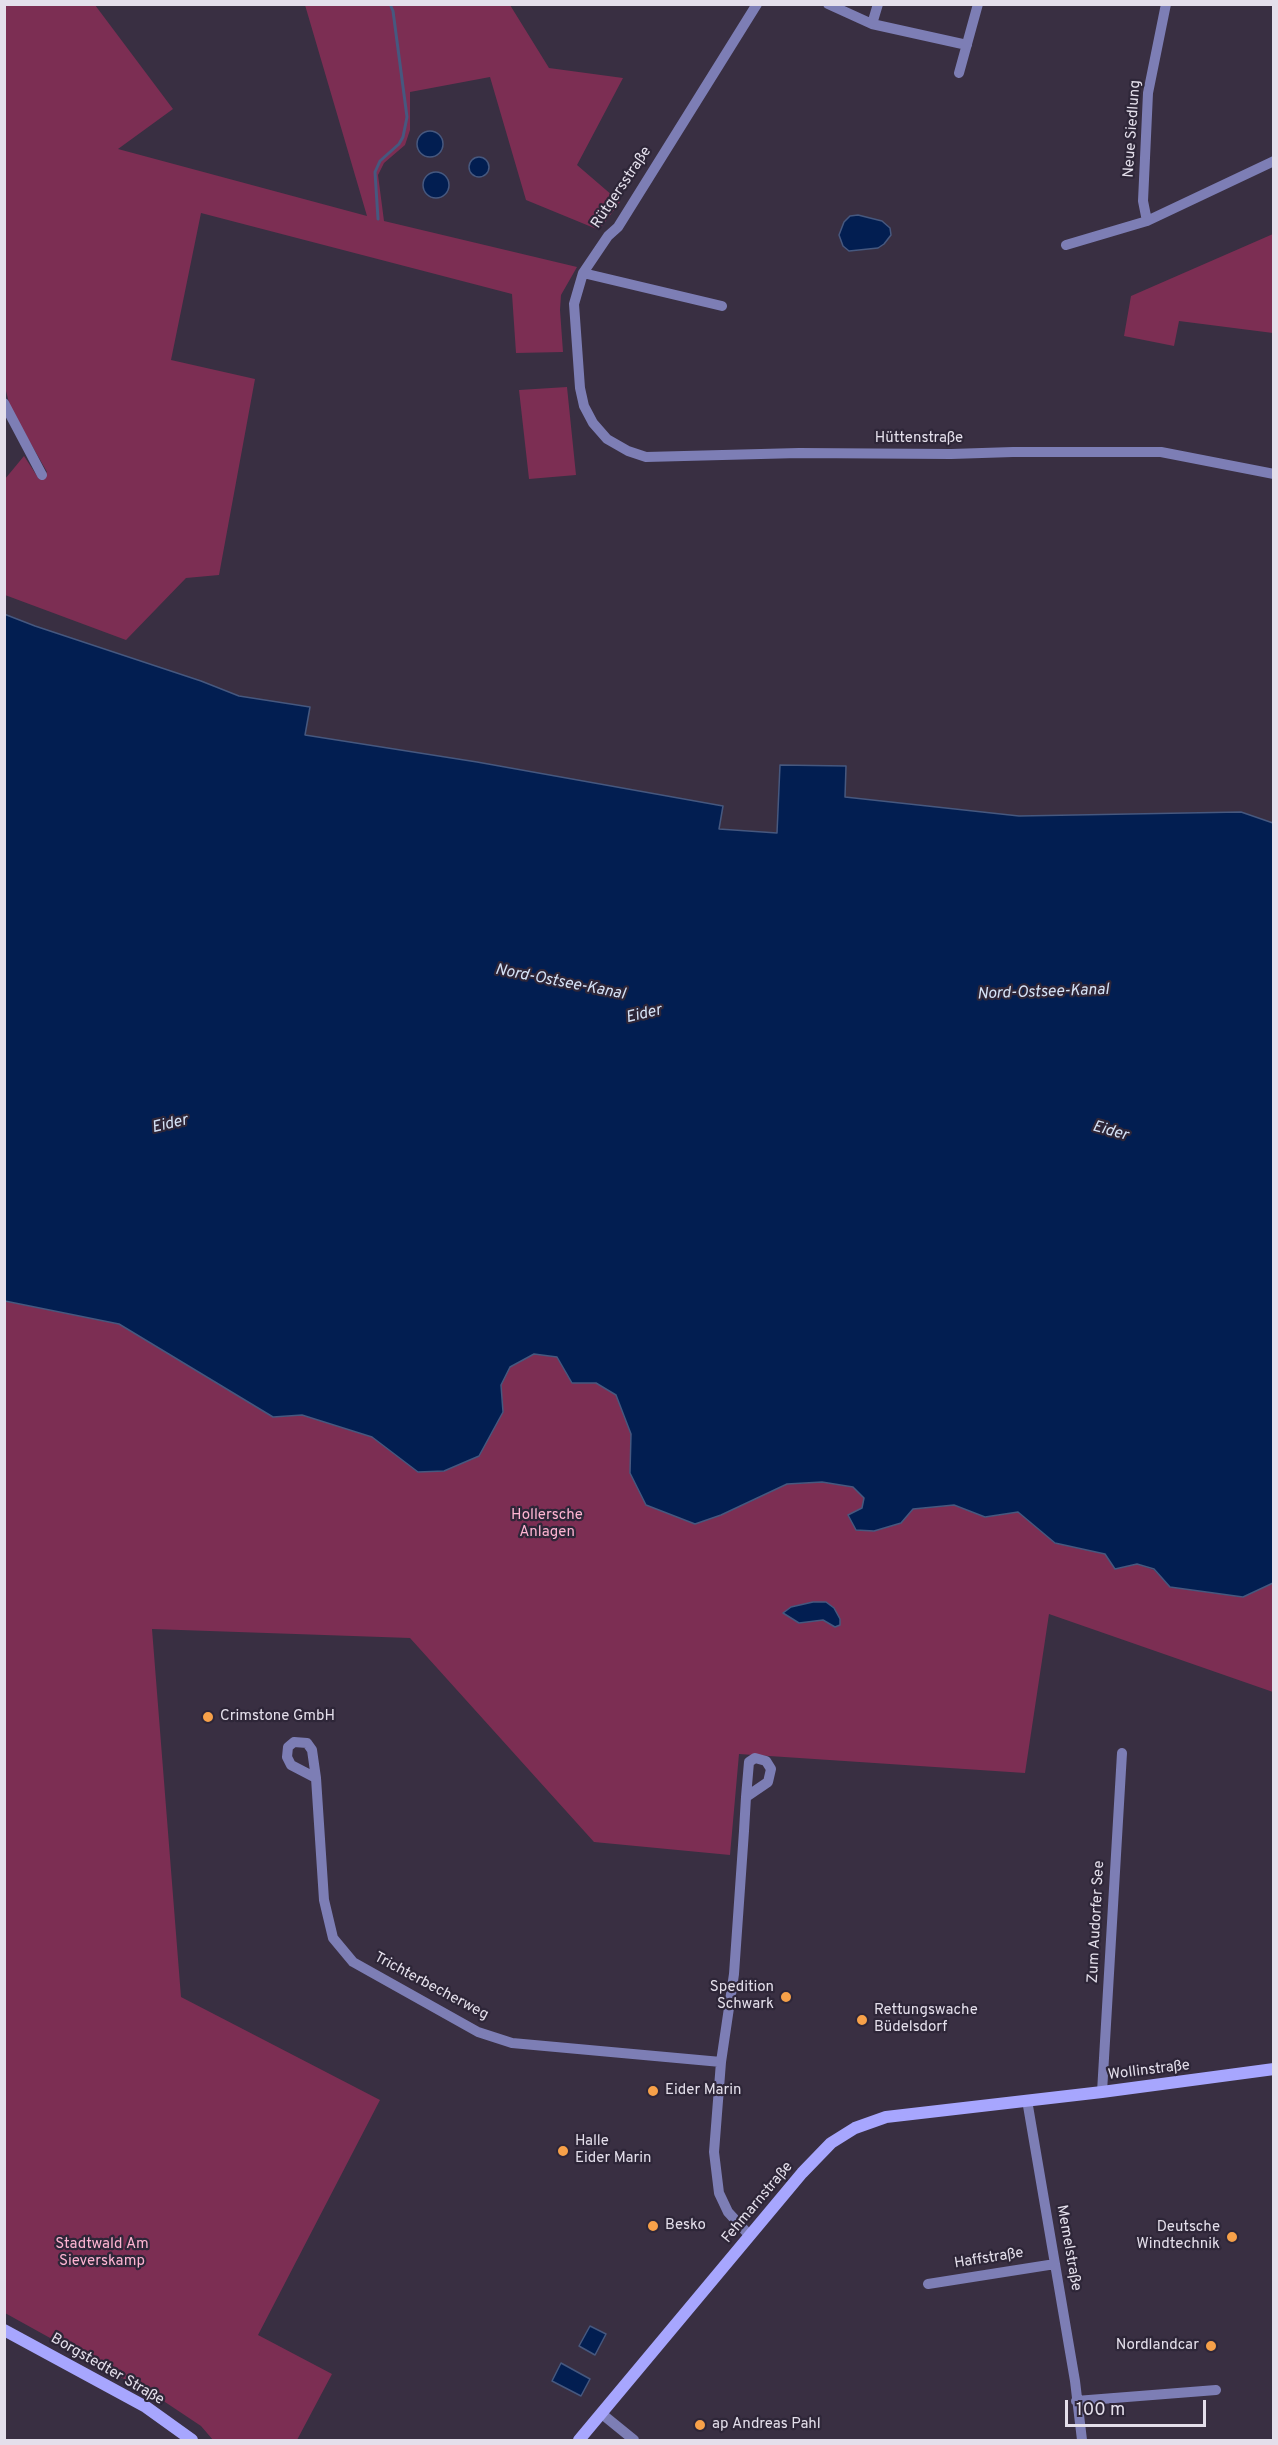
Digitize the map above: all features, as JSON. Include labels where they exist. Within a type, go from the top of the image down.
[{"type":"street","name":"Rütgersstraße","points":[[585,406],[580,388],[574,304],[584,273],[608,236],[618,227],[757,4]]},
{"type":"street","points":[[828,4],[872,24],[967,45]]},
{"type":"street","points":[[872,24],[878,4]]},
{"type":"street","points":[[959,73],[978,4]]},
{"type":"street","name":"Neue Siedlung","points":[[1147,221],[1143,201],[1148,93],[1166,4]]},
{"type":"street","points":[[1066,245],[1147,221],[1274,161]]},
{"type":"street","points":[[584,273],[722,306]]},
{"type":"street","points":[[4,403],[42,475]]},
{"type":"street","name":"Hüttenstraße","points":[[585,406],[593,423],[608,439],[628,451],[646,457],[799,453],[1161,452],[1274,474]]},
{"type":"street","name":"Zum Audorfer See","points":[[1102,2092],[1122,1753]]},
{"type":"street","name":"Trichterbecherweg","points":[[315,1778],[324,1900],[333,1938],[353,1962],[478,2032],[512,2043],[722,2062]]},
{"type":"street","points":[[746,1797],[734,1974],[722,2062],[714,2152],[719,2193],[728,2212],[750,2236]]},
{"type":"street","name":"Wollinstraße","points":[[1027,2100],[1274,2069]]},
{"type":"street","name":"Fehmarnstraße","points":[[579,2440],[831,2143],[855,2128],[886,2117],[1027,2100]]},
{"type":"street","name":"Memelstraße","points":[[1027,2100],[1076,2381],[1076,2401],[1082,2440]]},
{"type":"street","name":"Haffstraße","points":[[928,2284],[1055,2264]]},
{"type":"street","name":"Borgstedter Straße","points":[[4,2330],[147,2407],[192,2440]]},
{"type":"street","points":[[1076,2401],[1216,2390]]},
{"type":"street","points":[[602,2414],[634,2440]]},
{"type":"green space","points":[[4,5],[95,5],[173,109],[118,149],[367,216],[305,5],[510,5],[549,68],[623,78],[577,165],[620,202],[599,230],[526,200],[490,77],[410,92],[410,130],[405,145],[384,163],[378,175],[384,221],[577,267],[561,295],[563,352],[516,353],[512,294],[201,213],[171,360],[255,379],[219,575],[186,578],[126,640],[5,595],[5,479],[24,456],[39,479],[47,472],[10,407],[5,387]]},
{"type":"green space","points":[[1273,234],[1273,333],[1179,321],[1174,346],[1124,336],[1131,296]]},
{"type":"green space","points":[[567,387],[576,475],[529,479],[519,390]]},
{"type":"green space","points":[[5,1301],[119,1324],[273,1417],[302,1415],[372,1437],[418,1472],[503,1412],[501,1385],[510,1367],[534,1354],[557,1357],[572,1383],[596,1383],[616,1395],[631,1434],[630,1473],[721,1515],[787,1484],[822,1482],[853,1487],[864,1498],[862,1508],[874,1531],[901,1523],[913,1509],[954,1505],[985,1517],[1018,1512],[1055,1543],[1105,1554],[1116,1569],[1137,1564],[1154,1570],[1170,1587],[1243,1597],[1273,1583],[1273,1692],[1049,1614],[1025,1773],[739,1754],[730,1855],[594,1842],[410,1638],[152,1629],[181,1997],[380,2100],[258,2335],[332,2374],[297,2440],[213,2440],[201,2426],[162,2400],[5,2313]],"holes":[[[826,1602],[834,1608],[840,1619],[840,1625],[835,1627],[823,1620]]]},
{"type":"water","points":[[430,131],[439,135],[443,144],[439,153],[430,157],[421,153],[417,144],[421,135]]},
{"type":"water","points":[[479,157],[486,160],[489,167],[486,174],[479,177],[472,174],[469,167],[472,160]]},
{"type":"water","points":[[436,172],[445,176],[449,185],[445,194],[436,198],[427,194],[423,185],[427,176]]},
{"type":"water","points":[[858,215],[882,221],[890,228],[891,235],[884,244],[878,248],[849,251],[843,246],[839,235],[844,222],[850,216]]},
{"type":"water","points":[[4,614],[239,696],[310,707],[305,735],[477,762],[723,806],[719,829],[777,833],[780,765],[846,766],[845,797],[1019,816],[1241,812],[1273,823],[1273,1583],[1243,1597],[1170,1587],[1154,1569],[1137,1564],[1115,1569],[1105,1554],[1055,1543],[1018,1512],[985,1517],[954,1505],[913,1509],[901,1523],[874,1531],[856,1530],[848,1515],[862,1508],[864,1498],[853,1487],[822,1482],[787,1484],[721,1515],[695,1524],[646,1505],[630,1473],[631,1434],[616,1395],[596,1383],[572,1383],[557,1357],[534,1354],[510,1367],[501,1385],[503,1412],[479,1456],[444,1471],[418,1472],[372,1437],[302,1415],[273,1417],[119,1324],[5,1301]]},
{"type":"water","points":[[813,1602],[826,1602],[834,1608],[840,1619],[840,1625],[835,1627],[823,1620],[799,1623],[783,1613],[791,1607]]},
{"type":"water","points":[[590,2326],[606,2334],[595,2355],[579,2346]]},
{"type":"water","points":[[561,2363],[590,2379],[581,2396],[552,2381]]},
{"type":"waterway","points":[[378,219],[375,172],[380,161],[399,144],[403,137],[407,117],[393,11],[390,4]]},
{"type":"place","name":"Crimstone GmbH","points":[[208,1717]]},
{"type":"place","name":"Spedition Schwark","points":[[786,1997]]},
{"type":"place","name":"Rettungswache Büdelsdorf","points":[[862,2020]]},
{"type":"place","name":"Eider Marin","points":[[653,2091]]},
{"type":"place","name":"Halle Eider Marin","points":[[563,2151]]},
{"type":"place","name":"Besko","points":[[653,2226]]},
{"type":"place","name":"Deutsche Windtechnik","points":[[1232,2237]]},
{"type":"place","name":"Nordlandcar","points":[[1211,2346]]},
{"type":"place","name":"ap Andreas Pahl","points":[[700,2425]]},
{"type":"water label","name":"Nord-Ostsee-Kanal","points":[[560,983]]},
{"type":"water label","name":"Nord-Ostsee-Kanal","points":[[1043,993]]},
{"type":"water label","name":"Eider","points":[[644,1015]]},
{"type":"water label","name":"Eider","points":[[170,1125]]},
{"type":"water label","name":"Eider","points":[[1110,1132]]},
{"type":"park label","name":"Hollersche Anlagen","points":[[547,1524]]},
{"type":"park label","name":"Stadtwald Am Sieverskamp","points":[[102,2254]]}]
